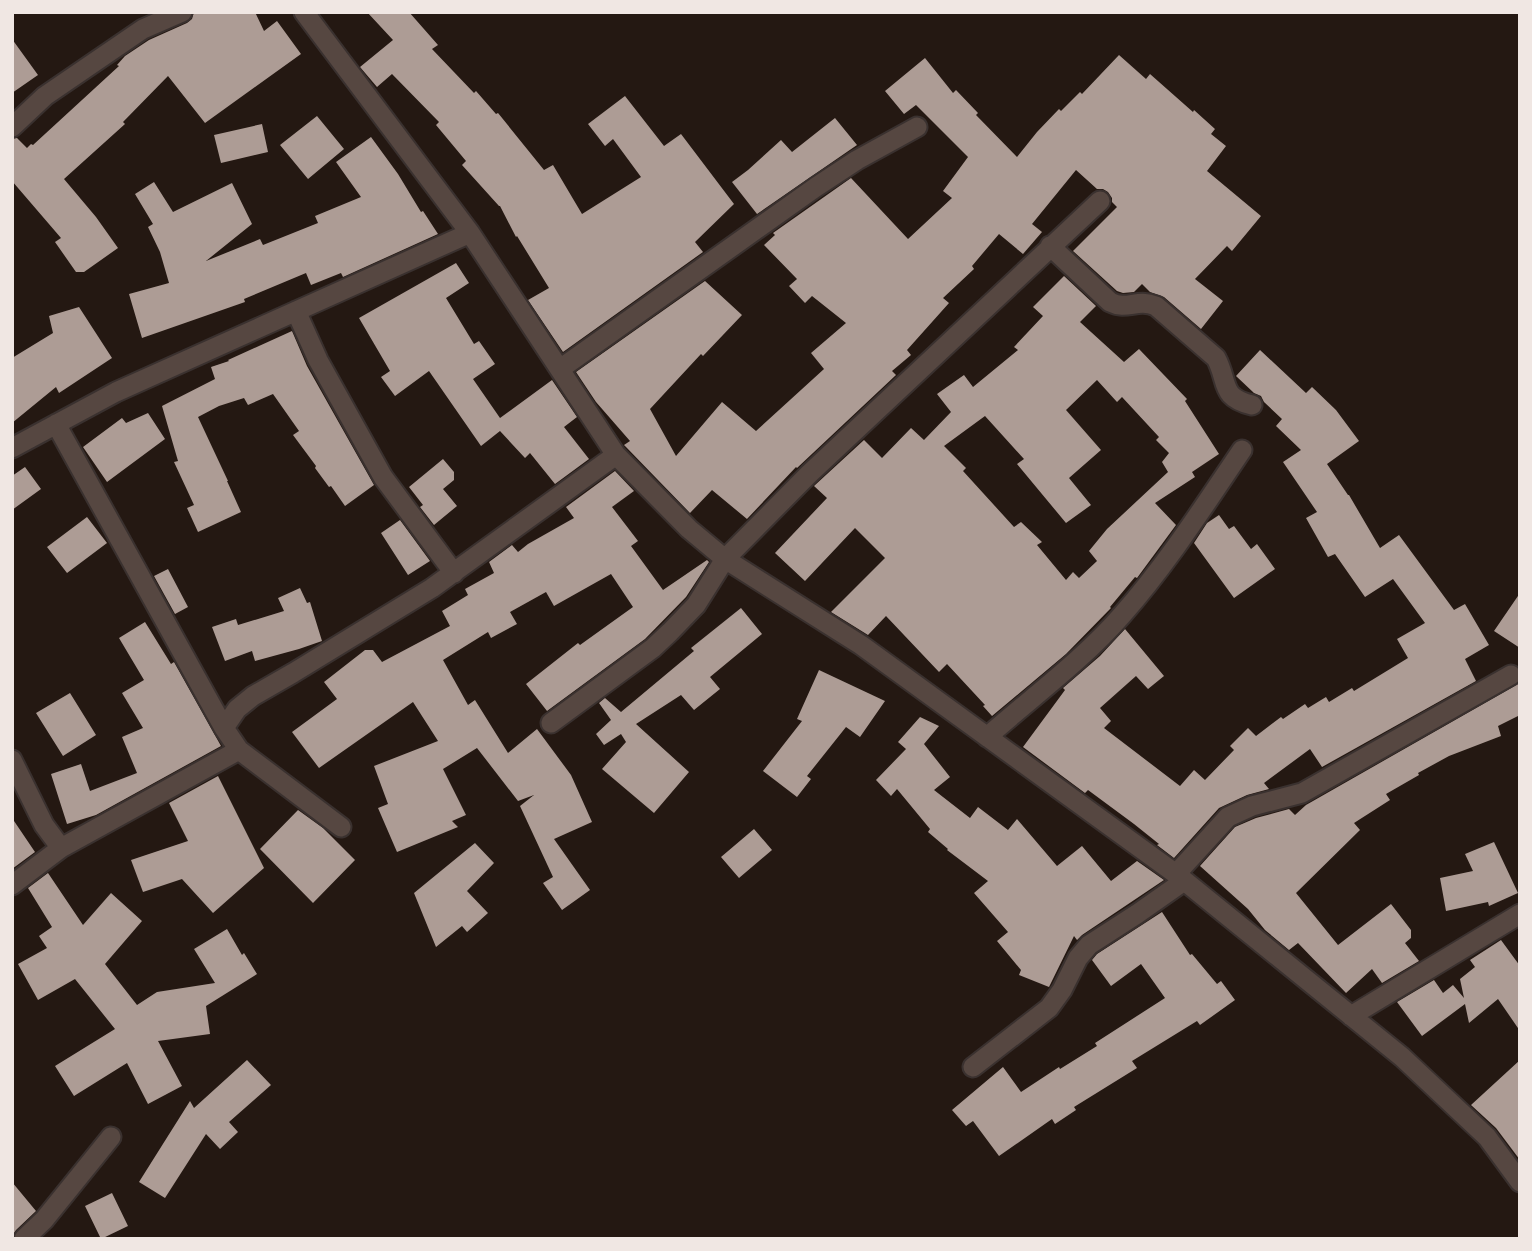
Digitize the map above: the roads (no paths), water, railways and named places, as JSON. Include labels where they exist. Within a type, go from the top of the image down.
[{"type":"street","points":[[12,127],[45,96],[143,29],[182,12]]},
{"type":"street","points":[[303,12],[470,233],[616,454],[689,529],[725,559],[861,645],[1180,877],[1402,1057],[1487,1137],[1520,1182]]},
{"type":"street","points":[[560,369],[795,200],[857,160],[916,127]]},
{"type":"street","points":[[551,723],[653,648],[696,605],[725,559],[809,474],[1100,201]]},
{"type":"street","points":[[12,447],[116,392],[470,233]]},
{"type":"street","points":[[1050,246],[1110,302],[1119,307],[1147,302],[1156,306],[1216,358],[1222,368],[1224,384],[1228,391],[1236,399],[1252,405]]},
{"type":"street","points":[[296,310],[318,360],[383,477],[454,573]]},
{"type":"street","points":[[56,424],[224,728],[239,750],[341,827]]},
{"type":"street","points":[[987,737],[1086,652],[1122,615],[1167,558],[1242,450]]},
{"type":"street","points":[[224,728],[237,709],[253,696],[432,588],[616,454]]},
{"type":"street","points":[[974,1067],[1049,1008],[1062,990],[1078,958],[1089,945],[1137,914],[1180,877],[1228,817],[1252,806],[1302,793],[1511,676]]},
{"type":"street","points":[[12,885],[61,848],[239,750]]},
{"type":"street","points":[[12,760],[44,825],[61,848]]},
{"type":"street","points":[[1351,1016],[1520,914]]},
{"type":"street","points":[[24,1239],[44,1220],[111,1137]]}]
